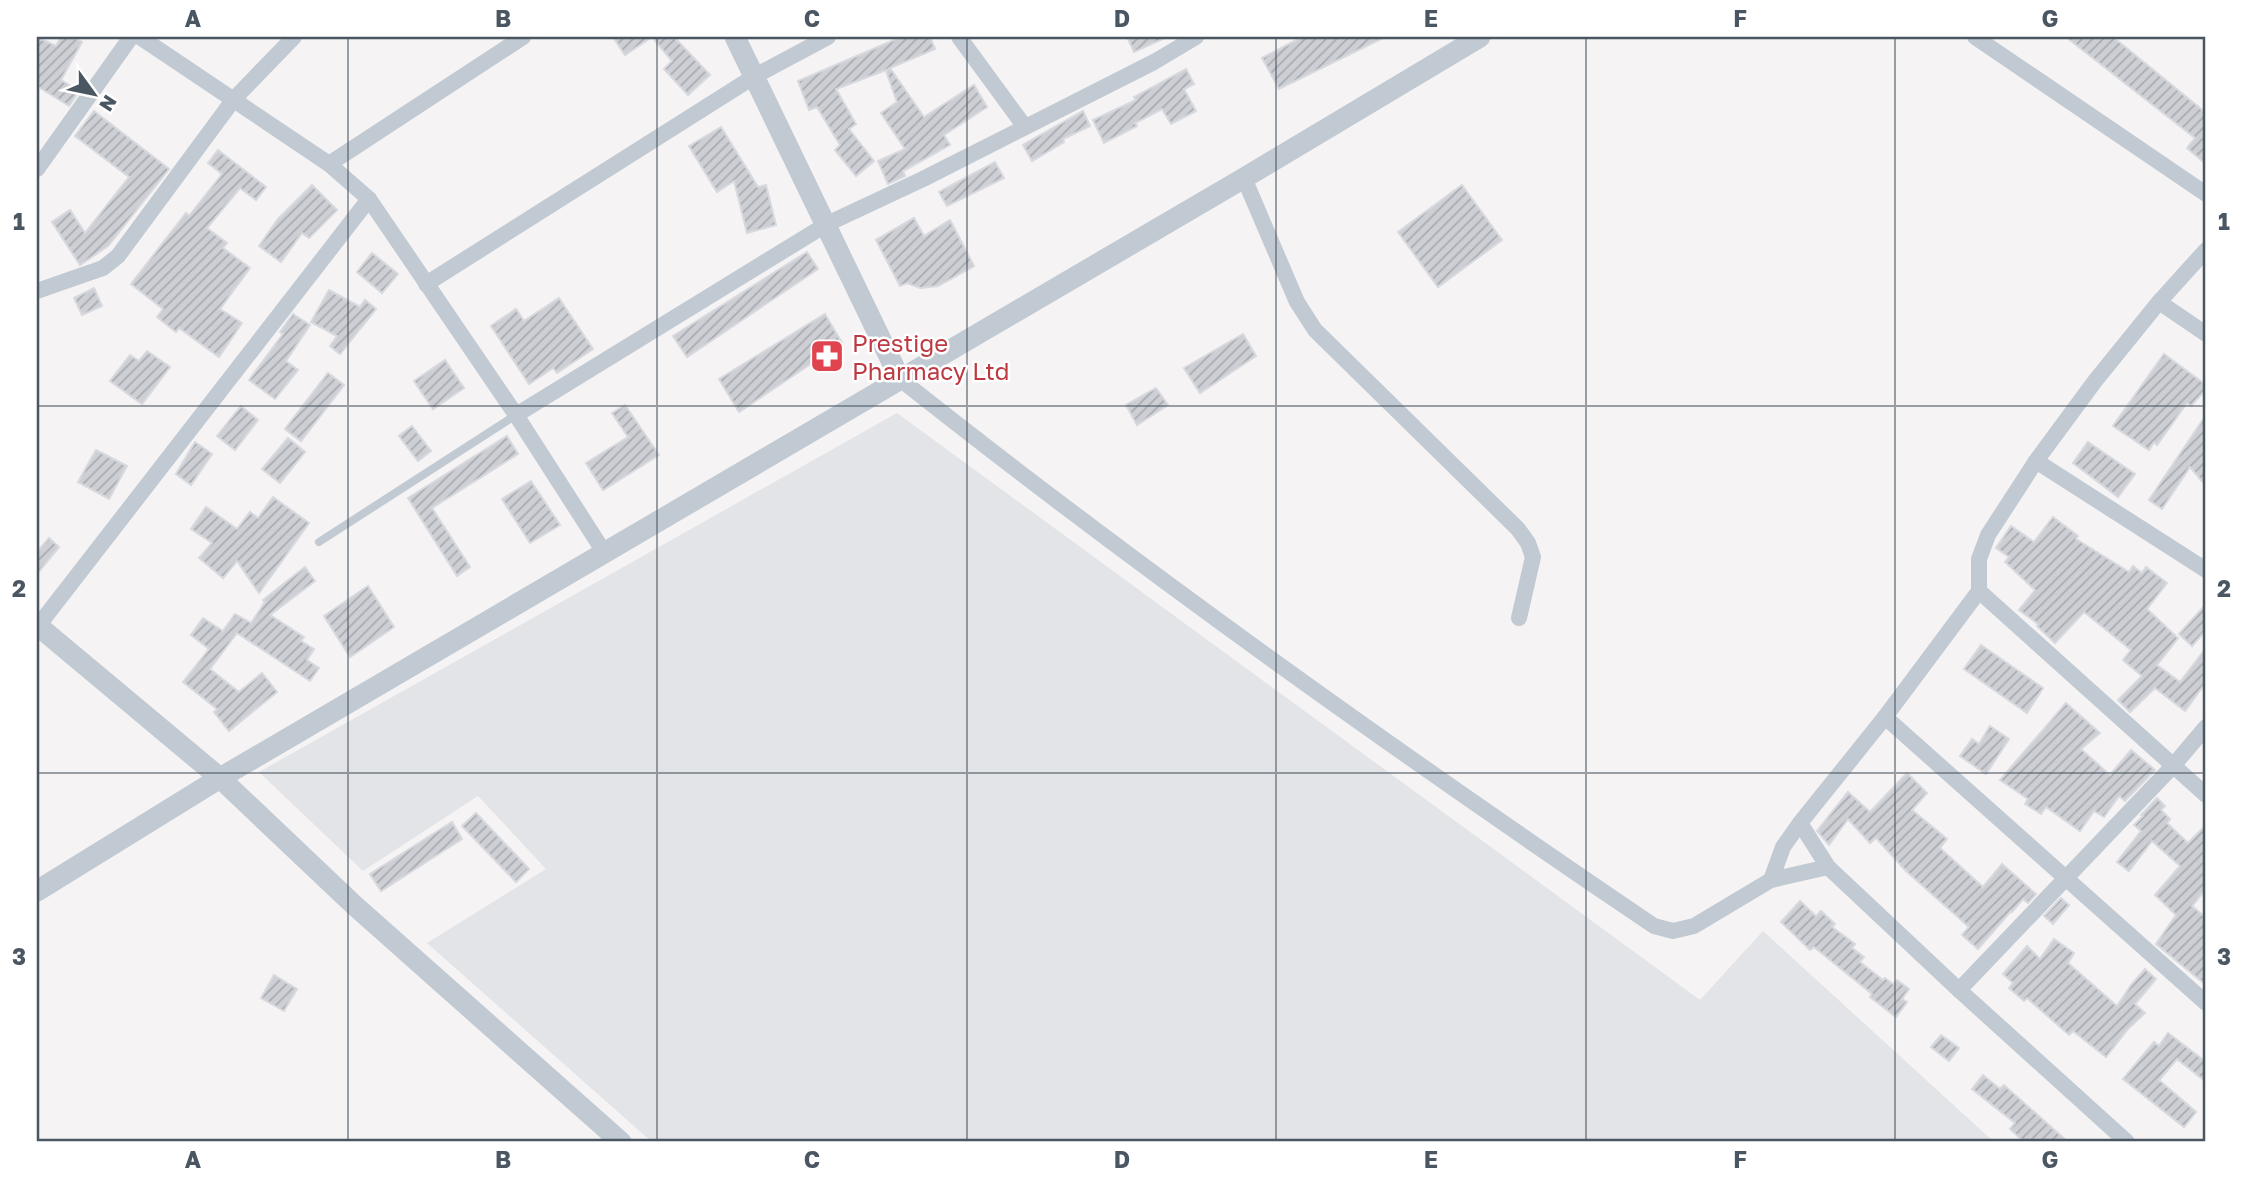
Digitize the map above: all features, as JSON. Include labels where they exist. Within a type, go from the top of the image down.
[{"type":"street","points":[[37,169],[131,37]]},
{"type":"street","points":[[140,37],[329,164],[369,199],[516,415],[604,552]]},
{"type":"street","points":[[37,291],[103,268],[118,256],[234,99],[294,37]]},
{"type":"street","points":[[329,164],[523,37]]},
{"type":"street","points":[[735,37],[900,379],[1076,516],[1466,799],[1654,926],[1673,931],[1694,926],[1771,880],[1828,867]]},
{"type":"street","points":[[426,284],[755,76],[828,37]]},
{"type":"street","points":[[958,37],[1025,127]]},
{"type":"street","points":[[516,415],[827,224],[923,179],[1154,62],[1196,37]]},
{"type":"street","points":[[37,891],[220,778],[1480,37]]},
{"type":"street","points":[[1975,37],[2206,194]]},
{"type":"street","points":[[1244,178],[1297,302],[1315,330],[1518,528],[1528,542],[1533,557],[1520,618]]},
{"type":"street","points":[[369,199],[38,625],[220,778],[344,895],[621,1142]]},
{"type":"street","points":[[1771,880],[1783,847],[1800,823],[1885,717],[1979,591],[1979,559],[1988,535],[2036,461],[2095,380],[2206,250]]},
{"type":"street","points":[[2159,302],[2206,334]]},
{"type":"street","points":[[2036,461],[2206,570]]},
{"type":"street","points":[[1979,591],[2206,795]]},
{"type":"street","points":[[1885,717],[2206,1003]]},
{"type":"street","points":[[1959,990],[2173,766],[2206,727]]},
{"type":"street","points":[[1800,823],[1828,867],[2127,1142]]},
{"type":"lane","points":[[318,542],[516,415]]},
{"type":"shaded area","points":[[897,413],[1700,1000],[1763,931],[1994,1142],[652,1142],[427,943],[546,869],[478,796],[363,871],[259,772]]},
{"type":"building","points":[[37,37],[56,46],[61,37],[73,37],[82,42],[61,80],[79,91],[69,106],[37,86]]},
{"type":"building","points":[[613,37],[652,37],[625,55]]},
{"type":"building","points":[[652,37],[674,37],[710,75],[688,95],[664,69],[672,61]]},
{"type":"building","points":[[901,37],[930,37],[935,49],[890,68],[924,117],[974,85],[987,107],[944,135],[950,145],[903,171],[905,176],[888,184],[878,161],[905,149],[881,113],[897,102],[886,71],[889,69],[836,89],[856,124],[849,129],[874,161],[856,176],[835,150],[840,145],[817,107],[809,110],[798,81]]},
{"type":"building","points":[[1127,37],[1167,37],[1134,52]]},
{"type":"building","points":[[1302,37],[1385,37],[1279,89],[1262,58]]},
{"type":"building","points":[[2066,37],[2113,37],[2206,113],[2206,164],[2187,148],[2195,138]]},
{"type":"building","points":[[1186,69],[1194,84],[1184,89],[1196,111],[1171,124],[1162,109],[1104,143],[1093,120],[1136,100],[1134,97]]},
{"type":"building","points":[[94,111],[169,169],[108,246],[80,265],[52,222],[70,210],[85,233],[129,177],[75,136]]},
{"type":"building","points":[[1083,111],[1090,126],[1063,139],[1064,142],[1032,161],[1023,145]]},
{"type":"building","points":[[721,127],[758,187],[766,185],[776,225],[747,233],[734,181],[717,192],[689,146]]},
{"type":"building","points":[[218,150],[266,187],[256,200],[240,188],[207,228],[227,243],[223,248],[250,268],[220,309],[242,323],[219,357],[179,328],[176,332],[157,317],[163,309],[131,284],[186,213],[189,216],[222,174],[208,163]]},
{"type":"building","points":[[995,162],[1004,178],[947,206],[939,192]]},
{"type":"building","points":[[312,185],[337,210],[309,238],[302,233],[281,262],[259,246],[278,219]]},
{"type":"building","points":[[1462,185],[1502,240],[1438,287],[1398,232]]},
{"type":"building","points":[[914,218],[924,236],[950,220],[974,266],[938,286],[920,288],[907,283],[900,286],[876,240]]},
{"type":"building","points":[[807,252],[818,269],[687,357],[673,336]]},
{"type":"building","points":[[372,253],[398,274],[382,293],[357,272]]},
{"type":"building","points":[[94,288],[102,306],[82,315],[74,298]]},
{"type":"building","points":[[329,290],[360,307],[365,300],[376,309],[340,354],[330,346],[337,336],[311,322]]},
{"type":"building","points":[[559,298],[593,349],[557,373],[553,368],[529,384],[491,326],[516,309],[524,321]]},
{"type":"building","points":[[293,314],[310,325],[286,361],[298,370],[275,399],[249,380],[283,334],[280,332]]},
{"type":"building","points":[[825,314],[842,343],[739,412],[719,379]]},
{"type":"building","points":[[1243,334],[1256,356],[1200,393],[1184,368]]},
{"type":"building","points":[[147,351],[170,367],[142,404],[110,381],[130,355],[139,361]]},
{"type":"building","points":[[2164,354],[2206,385],[2206,389],[2191,406],[2187,403],[2157,445],[2154,442],[2149,450],[2113,426]]},
{"type":"building","points":[[445,360],[464,388],[433,409],[414,381]]},
{"type":"building","points":[[328,373],[344,385],[301,441],[285,429]]},
{"type":"building","points":[[1156,388],[1168,405],[1137,425],[1126,405]]},
{"type":"building","points":[[625,405],[659,455],[603,490],[586,463],[628,437],[612,413]]},
{"type":"building","points":[[241,406],[258,420],[235,450],[217,436]]},
{"type":"building","points":[[2206,415],[2206,486],[2190,467],[2162,509],[2149,500]]},
{"type":"building","points":[[412,426],[431,451],[418,461],[399,436]]},
{"type":"building","points":[[507,436],[518,454],[432,508],[470,567],[457,576],[408,498]]},
{"type":"building","points":[[288,438],[305,452],[280,483],[262,469]]},
{"type":"building","points":[[195,442],[212,454],[191,485],[176,474]]},
{"type":"building","points":[[2088,442],[2135,474],[2118,497],[2073,463]]},
{"type":"building","points":[[96,450],[127,466],[109,499],[78,482]]},
{"type":"building","points":[[531,481],[560,525],[530,543],[502,499]]},
{"type":"building","points":[[273,497],[309,523],[259,593],[237,561],[223,578],[199,558],[212,543],[191,529],[206,507],[237,529],[250,512],[258,518]]},
{"type":"building","points":[[2053,517],[2078,536],[2076,539],[2129,572],[2133,566],[2142,573],[2146,567],[2167,583],[2147,609],[2178,638],[2157,665],[2180,682],[2206,648],[2206,682],[2185,711],[2155,688],[2130,712],[2118,700],[2142,676],[2123,660],[2131,650],[2084,612],[2055,643],[2038,624],[2019,610],[2035,590],[2005,562],[2009,557],[1996,548],[2011,526],[2034,542]]},
{"type":"building","points":[[49,538],[59,547],[37,574],[37,552]]},
{"type":"building","points":[[305,567],[315,581],[270,615],[304,637],[301,641],[314,649],[307,660],[319,668],[310,681],[237,633],[210,669],[239,692],[262,673],[277,692],[229,731],[214,712],[217,709],[183,682],[209,649],[191,635],[203,618],[223,631],[235,614],[251,623],[265,602],[263,600]]},
{"type":"building","points":[[368,586],[394,627],[350,657],[324,616]]},
{"type":"building","points":[[2206,604],[2206,630],[2192,646],[2179,634]]},
{"type":"building","points":[[1981,645],[2043,688],[2027,713],[1964,669]]},
{"type":"building","points":[[2066,703],[2100,733],[2081,749],[2110,775],[2131,750],[2155,770],[2125,801],[2119,796],[2104,817],[2094,811],[2080,831],[2046,807],[2041,814],[2025,804],[2028,799],[2000,780]]},
{"type":"building","points":[[1990,726],[2009,739],[1986,774],[1960,756],[1972,739],[1979,744]]},
{"type":"building","points":[[1907,773],[1927,793],[1912,810],[1947,839],[1940,848],[1983,887],[2002,864],[2036,894],[2028,903],[2023,899],[1978,949],[1962,935],[1969,927],[1906,871],[1876,838],[1870,843],[1848,819],[1829,845],[1817,831],[1848,792],[1870,812]]},
{"type":"building","points":[[2157,798],[2165,806],[2161,810],[2170,819],[2167,823],[2188,843],[2206,825],[2206,889],[2192,906],[2206,918],[2206,985],[2156,944],[2176,915],[2155,895],[2180,866],[2152,841],[2129,871],[2117,862],[2141,831],[2134,825]]},
{"type":"building","points":[[476,813],[529,869],[516,882],[462,826]]},
{"type":"building","points":[[452,822],[462,839],[381,891],[370,874]]},
{"type":"building","points":[[2061,898],[2069,905],[2053,924],[2044,916]]},
{"type":"building","points":[[1800,901],[1816,916],[1821,911],[1835,924],[1832,927],[1855,944],[1852,948],[1864,957],[1860,962],[1883,980],[1885,978],[1893,984],[1897,980],[1909,989],[1902,999],[1907,1002],[1896,1017],[1814,947],[1810,950],[1781,922]]},
{"type":"building","points":[[2054,939],[2074,953],[2068,963],[2117,1006],[2145,969],[2156,979],[2135,1004],[2145,1013],[2128,1029],[2106,1057],[2073,1031],[2069,1035],[2027,998],[2024,1001],[2009,988],[2013,983],[2003,974],[2027,946],[2040,959]]},
{"type":"building","points":[[274,975],[297,989],[284,1011],[261,998]]},
{"type":"building","points":[[2168,1033],[2206,1062],[2206,1082],[2177,1059],[2159,1080],[2196,1112],[2184,1127],[2123,1079],[2154,1042],[2159,1046]]},
{"type":"building","points":[[1941,1035],[1959,1048],[1949,1061],[1931,1047]]},
{"type":"building","points":[[1983,1075],[2000,1089],[2004,1085],[2068,1142],[2024,1142],[2010,1129],[2015,1123],[1972,1089]]},
{"type":"place","name":"Prestige Pharmacy Ltd","points":[[827,356]]}]
